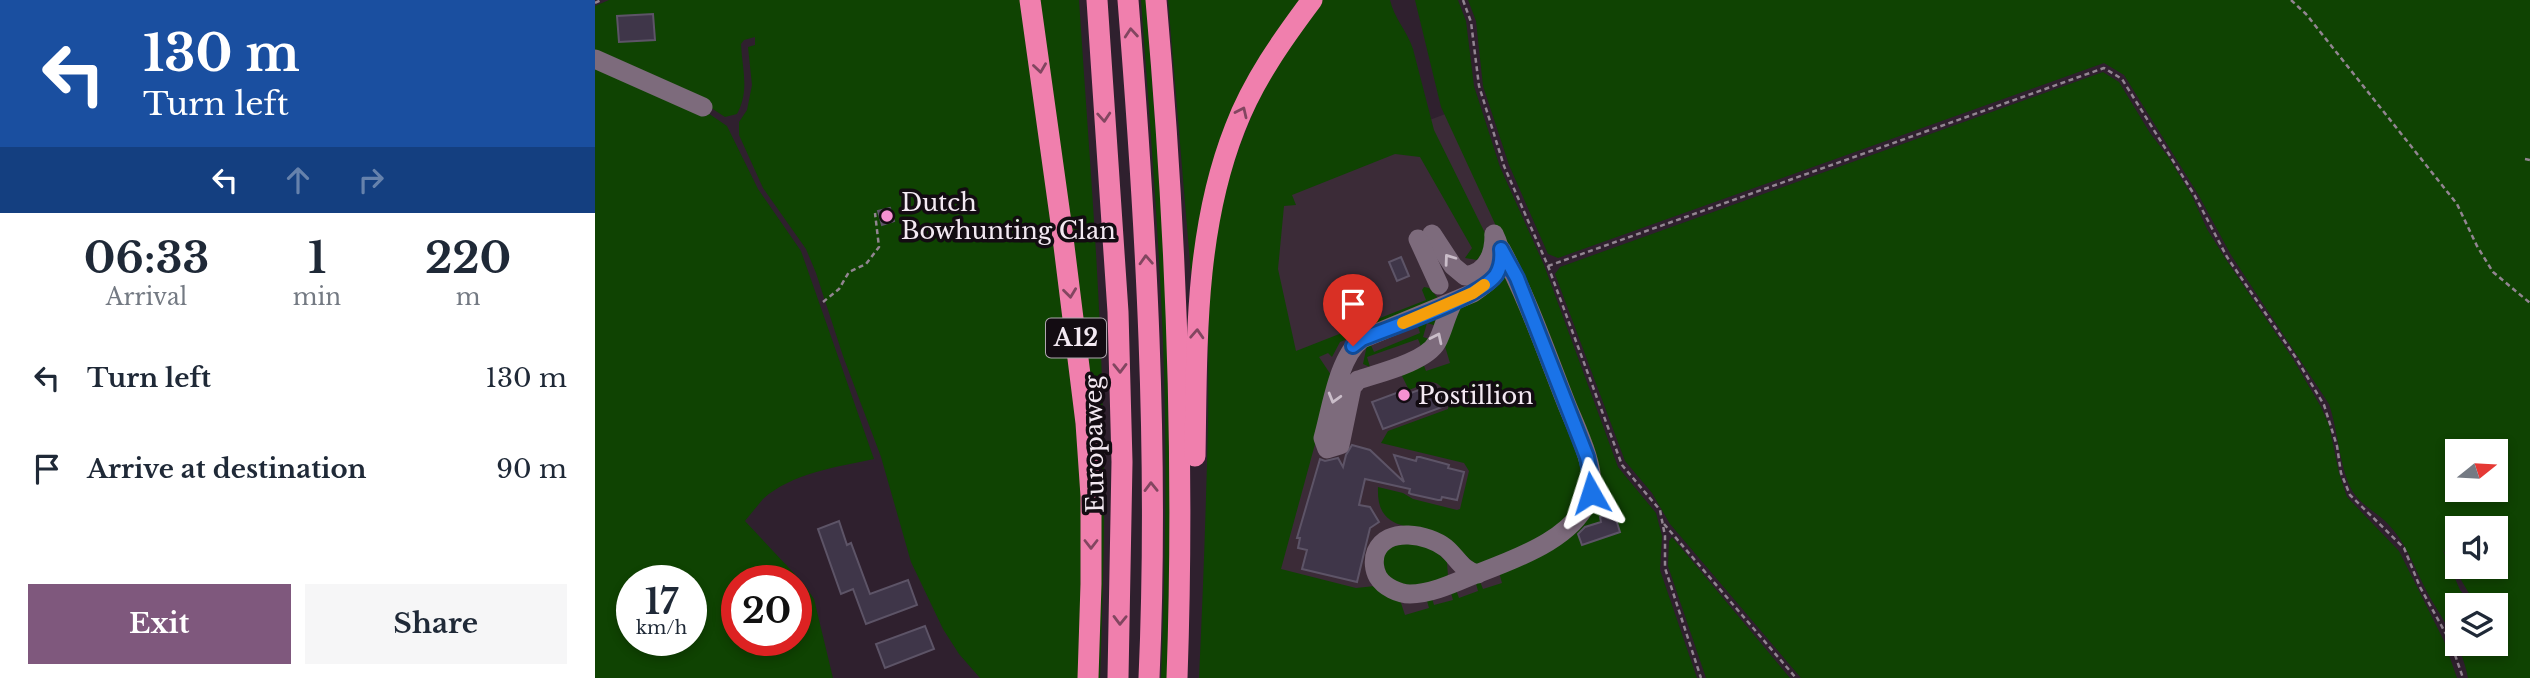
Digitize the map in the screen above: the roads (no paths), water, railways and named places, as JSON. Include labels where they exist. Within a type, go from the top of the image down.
[{"type":"highway","name":"A12","points":[[1030,0],[1086,423],[1091,496],[1087,678]]},
{"type":"highway","name":"Europaweg","points":[[1097,0],[1118,312],[1122,462],[1118,678]]},
{"type":"highway","points":[[1128,0],[1147,279],[1152,582],[1149,678]]},
{"type":"highway","points":[[1156,0],[1179,362],[1180,597],[1177,678]]},
{"type":"highway","points":[[1180,597],[1194,524],[1197,332],[1205,243],[1213,198],[1236,126],[1256,84],[1284,37],[1312,0]]},
{"type":"street","points":[[595,59],[703,107]]},
{"type":"street","points":[[1458,300],[1431,283],[1425,236],[1465,276],[1485,267],[1497,242]]},
{"type":"street","points":[[1458,300],[1448,311],[1437,342],[1431,350],[1417,359],[1358,380],[1352,387],[1340,445],[1327,449],[1323,438],[1344,365],[1353,346],[1362,339],[1473,293],[1495,275],[1502,258],[1497,242]]},
{"type":"street","points":[[1478,574],[1466,570],[1445,547],[1411,535],[1398,534],[1389,538],[1381,544],[1375,557],[1376,575],[1381,581],[1404,593],[1424,592],[1478,574],[1521,557],[1557,536],[1583,509],[1591,493],[1592,482],[1587,457],[1536,324],[1517,278],[1497,242]]},
{"type":"street","points":[[1344,365],[1358,380]]},
{"type":"place","name":"Dutch Bowhunting Clan","points":[[887,216]]},
{"type":"place","name":"Postillion","points":[[1404,395]]}]
